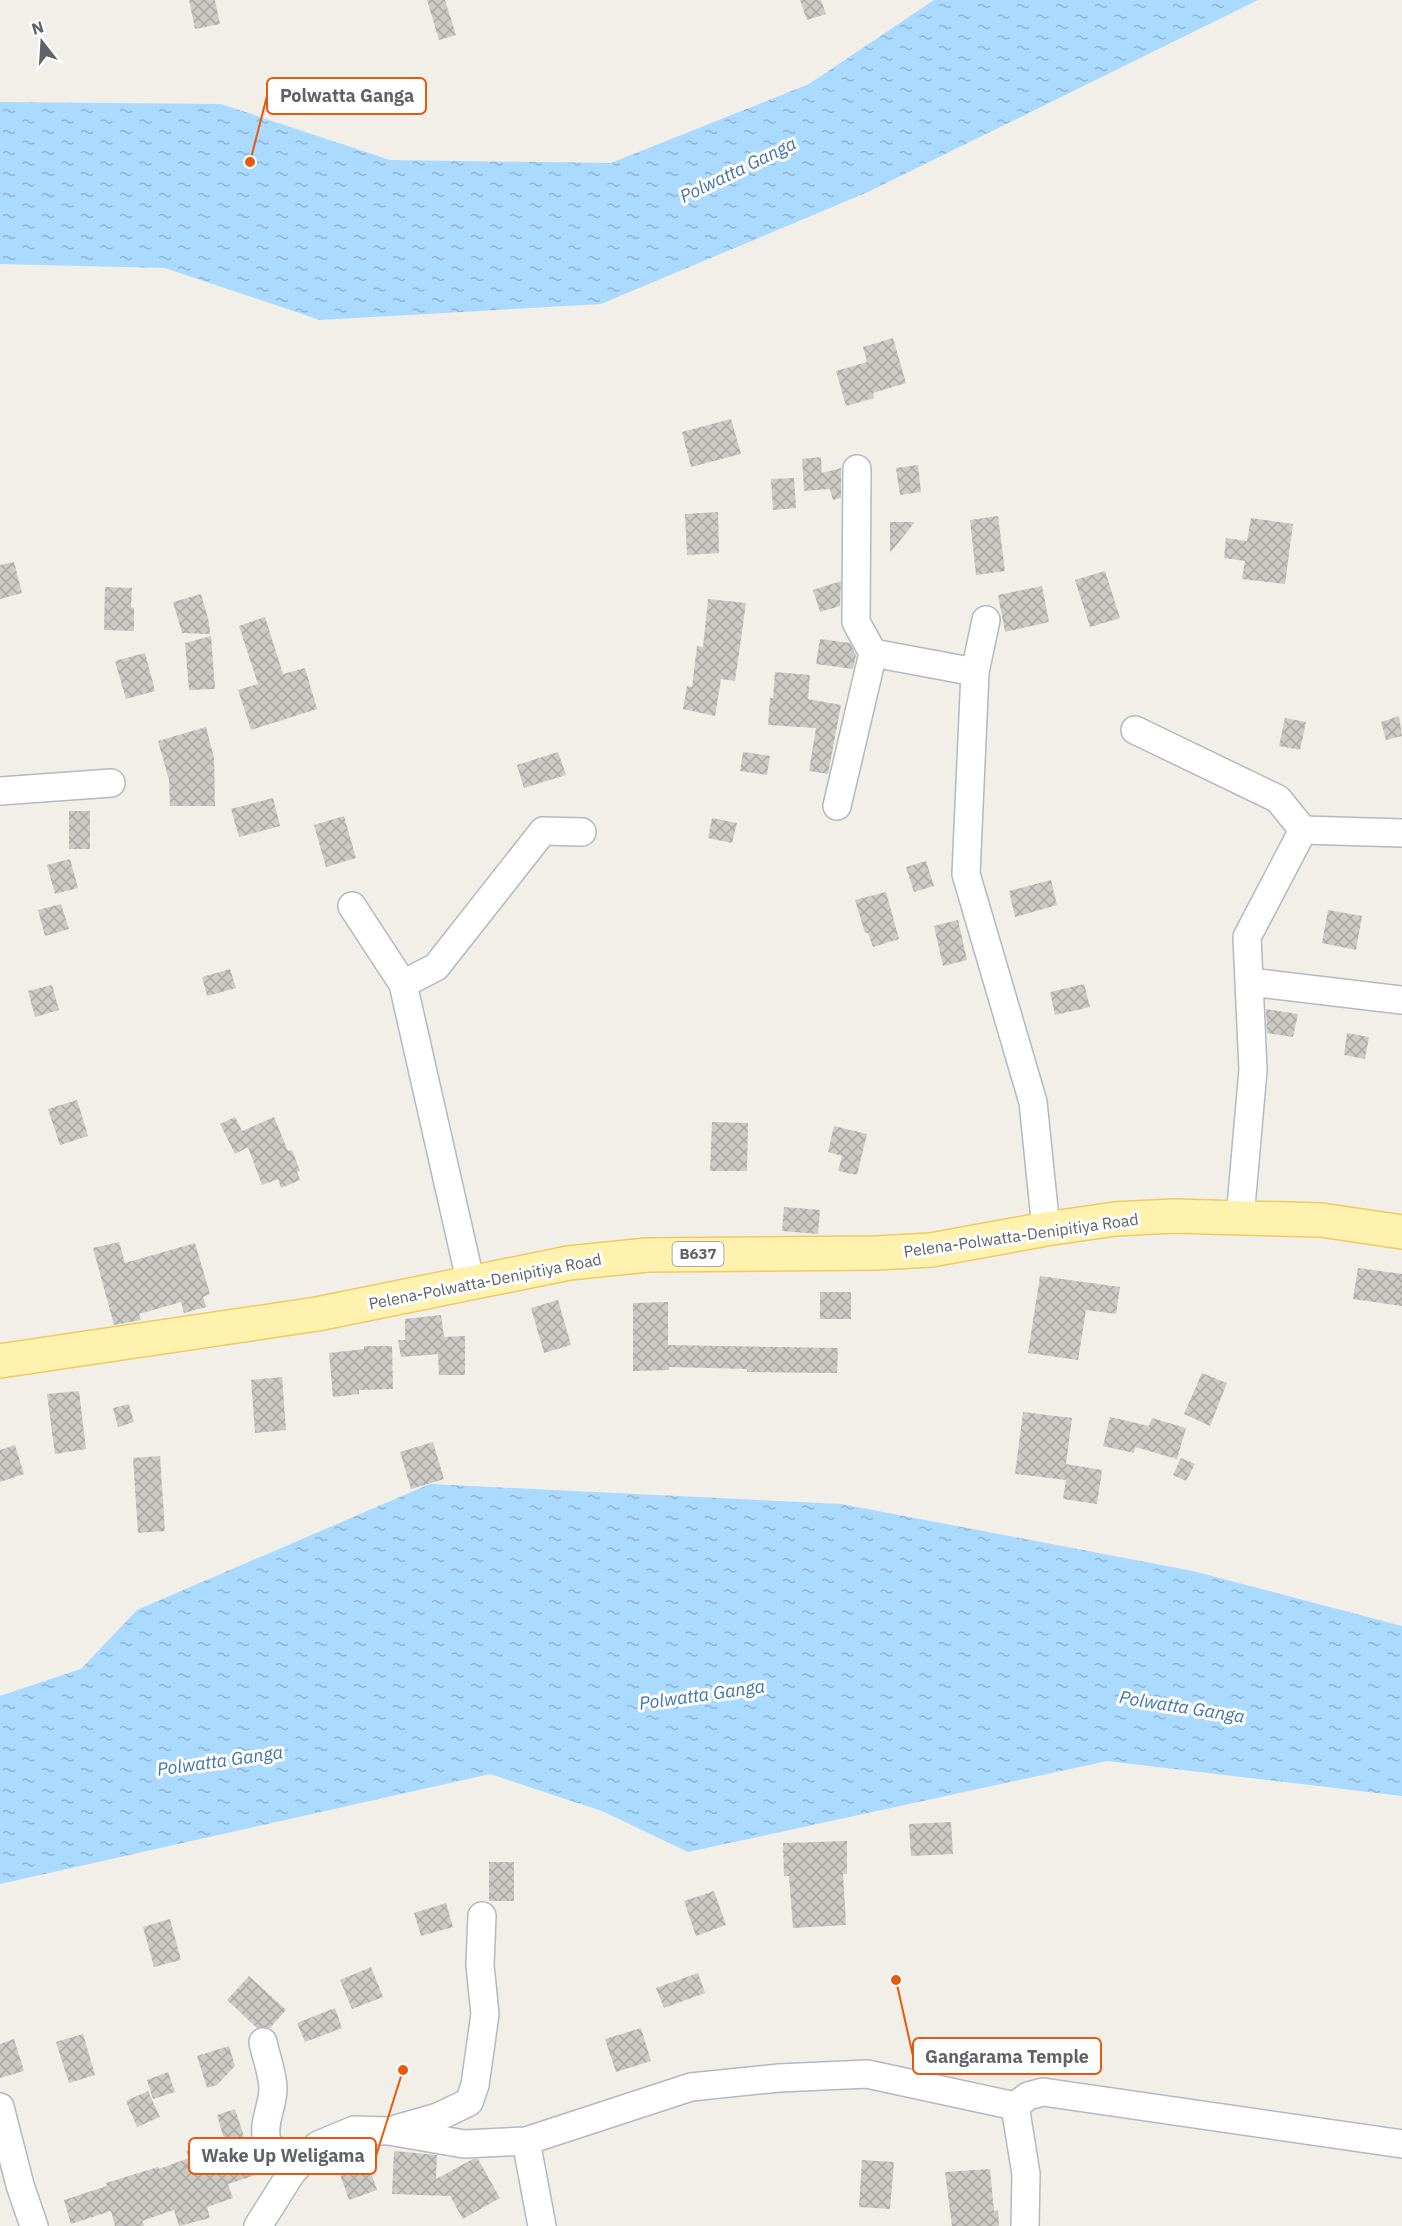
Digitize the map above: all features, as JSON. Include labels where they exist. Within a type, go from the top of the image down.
[{"type":"main road","name":"Pelena-Polwatta-Denipitiya Road","points":[[0,1361],[317,1314],[569,1263],[612,1257],[877,1253],[931,1250],[1115,1219],[1173,1216],[1321,1220],[1402,1232]]},
{"type":"street","points":[[837,806],[873,653],[856,621],[857,469]]},
{"type":"street","points":[[986,620],[975,672],[966,874],[1033,1102],[1046,1229]]},
{"type":"street","points":[[873,653],[975,672]]},
{"type":"street","points":[[1135,730],[1278,798],[1303,830]]},
{"type":"street","points":[[0,791],[111,783]]},
{"type":"street","points":[[1303,830],[1402,833]]},
{"type":"street","points":[[1240,1218],[1253,1070],[1247,937],[1303,830]]},
{"type":"street","points":[[403,984],[436,967],[543,831],[582,832]]},
{"type":"street","points":[[352,906],[403,984],[471,1284]]},
{"type":"street","points":[[1250,982],[1402,1000]]},
{"type":"street","points":[[389,2131],[438,2117],[469,2102],[475,2085],[485,2014],[480,1965],[482,1916]]},
{"type":"street","points":[[263,2042],[273,2089],[266,2130],[267,2142],[271,2147],[284,2152],[291,2162],[292,2172]]},
{"type":"street","points":[[258,2226],[292,2172],[318,2145],[354,2130],[389,2131],[464,2144],[526,2141],[691,2087],[778,2078],[867,2074],[1015,2106],[1028,2096],[1043,2092],[1402,2144]]},
{"type":"street","points":[[1015,2106],[1026,2174],[1025,2226]]},
{"type":"street","points":[[0,2107],[10,2183],[34,2226]]},
{"type":"street","points":[[526,2141],[542,2226]]},
{"type":"water","name":"Polwatta Ganga","points":[[934,0],[1258,0],[868,192],[601,304],[320,320],[165,268],[0,264],[0,102],[221,104],[390,160],[611,163],[809,84]]},
{"type":"water","name":"Polwatta Ganga","points":[[430,1484],[841,1504],[1193,1571],[1402,1626],[1402,1796],[1107,1761],[688,1852],[602,1811],[490,1774],[0,1884],[0,1696],[81,1669],[137,1610]]},
{"type":"building","points":[[189,0],[215,0],[220,24],[195,29]]},
{"type":"building","points":[[427,0],[445,0],[456,35],[439,40]]},
{"type":"building","points":[[800,0],[821,0],[826,14],[807,20]]},
{"type":"building","points":[[893,338],[906,383],[873,393],[874,398],[846,406],[836,371],[867,362],[863,347]]},
{"type":"building","points":[[731,419],[741,454],[691,467],[682,432]]},
{"type":"building","points":[[821,457],[822,473],[841,468],[841,498],[833,500],[830,489],[804,491],[802,459]]},
{"type":"building","points":[[918,465],[921,492],[900,495],[896,468]]},
{"type":"building","points":[[794,478],[796,508],[773,510],[771,479]]},
{"type":"building","points":[[718,512],[719,553],[687,555],[685,514]]},
{"type":"building","points":[[998,516],[1005,571],[976,575],[970,520]]},
{"type":"building","points":[[1251,518],[1293,524],[1285,584],[1242,579],[1245,561],[1224,558],[1226,538],[1247,541]]},
{"type":"building","points":[[890,522],[915,522],[890,553]]},
{"type":"building","points":[[14,562],[22,593],[0,599],[0,565]]},
{"type":"building","points":[[1105,571],[1120,618],[1090,627],[1075,580]]},
{"type":"building","points":[[841,581],[840,606],[820,612],[813,590]]},
{"type":"building","points":[[1042,586],[1049,622],[1005,632],[998,595]]},
{"type":"building","points":[[105,587],[132,588],[131,607],[134,608],[134,631],[104,630]]},
{"type":"building","points":[[201,594],[210,634],[182,633],[173,602]]},
{"type":"building","points":[[708,599],[746,603],[735,681],[721,679],[715,716],[683,709],[687,686],[692,687],[697,646],[703,647]]},
{"type":"building","points":[[265,617],[283,674],[305,668],[317,709],[251,730],[238,690],[258,684],[239,626]]},
{"type":"building","points":[[211,636],[215,689],[189,690],[185,643]]},
{"type":"building","points":[[820,639],[850,643],[856,655],[853,669],[816,664]]},
{"type":"building","points":[[145,653],[155,691],[126,699],[115,661]]},
{"type":"building","points":[[775,672],[810,675],[808,699],[841,705],[828,774],[809,771],[816,728],[768,725]]},
{"type":"building","points":[[1399,716],[1402,736],[1386,740],[1381,722]]},
{"type":"building","points":[[1285,718],[1306,722],[1300,750],[1279,746]]},
{"type":"building","points":[[206,727],[214,758],[215,806],[170,806],[169,780],[158,741]]},
{"type":"building","points":[[558,752],[566,775],[524,788],[517,765]]},
{"type":"building","points":[[743,752],[770,756],[767,775],[740,771]]},
{"type":"building","points":[[273,798],[280,826],[239,837],[231,809]]},
{"type":"building","points":[[69,811],[90,811],[90,849],[69,849]]},
{"type":"building","points":[[344,816],[356,858],[326,867],[314,825]]},
{"type":"building","points":[[712,818],[737,823],[732,843],[708,838]]},
{"type":"building","points":[[70,859],[78,888],[55,894],[47,865]]},
{"type":"building","points":[[926,861],[934,886],[914,892],[906,867]]},
{"type":"building","points":[[1051,880],[1057,905],[1015,917],[1009,891]]},
{"type":"building","points":[[886,892],[899,939],[873,947],[868,933],[865,933],[855,900]]},
{"type":"building","points":[[61,904],[69,929],[45,936],[38,910]]},
{"type":"building","points":[[1328,910],[1362,916],[1356,950],[1322,943]]},
{"type":"building","points":[[958,920],[967,960],[943,966],[934,926]]},
{"type":"building","points":[[230,969],[236,988],[207,996],[202,977]]},
{"type":"building","points":[[1084,984],[1090,1007],[1055,1015],[1050,992]]},
{"type":"building","points":[[52,985],[59,1010],[35,1017],[28,991]]},
{"type":"building","points":[[1266,1009],[1298,1014],[1293,1037],[1267,1033]]},
{"type":"building","points":[[1347,1033],[1369,1037],[1365,1059],[1344,1055]]},
{"type":"building","points":[[77,1100],[88,1136],[60,1145],[48,1109]]},
{"type":"building","points":[[235,1117],[242,1131],[274,1117],[288,1151],[292,1150],[300,1171],[297,1172],[300,1180],[281,1188],[278,1179],[262,1185],[248,1147],[235,1154],[220,1124]]},
{"type":"building","points":[[712,1122],[748,1123],[747,1171],[710,1171]]},
{"type":"building","points":[[834,1126],[867,1134],[857,1175],[838,1171],[842,1156],[828,1152]]},
{"type":"building","points":[[784,1207],[820,1210],[818,1234],[782,1231]]},
{"type":"building","points":[[119,1242],[125,1263],[195,1243],[210,1294],[203,1297],[206,1307],[184,1313],[181,1302],[139,1314],[141,1320],[114,1325],[93,1248]]},
{"type":"building","points":[[1358,1268],[1402,1274],[1402,1306],[1353,1299]]},
{"type":"building","points":[[1040,1276],[1120,1287],[1116,1314],[1086,1310],[1078,1360],[1028,1353]]},
{"type":"building","points":[[820,1292],[851,1292],[851,1319],[820,1319]]},
{"type":"building","points":[[558,1300],[571,1345],[544,1353],[531,1308]]},
{"type":"building","points":[[668,1302],[668,1345],[838,1348],[837,1373],[747,1372],[747,1369],[669,1367],[669,1370],[633,1371],[633,1303]]},
{"type":"building","points":[[441,1315],[444,1337],[465,1336],[465,1375],[439,1375],[438,1354],[401,1357],[398,1340],[405,1340],[405,1319]]},
{"type":"building","points":[[364,1346],[392,1346],[393,1389],[359,1390],[359,1394],[333,1397],[329,1353],[364,1349]]},
{"type":"building","points":[[1202,1373],[1227,1383],[1210,1426],[1184,1414]]},
{"type":"building","points":[[282,1377],[286,1430],[255,1433],[251,1380]]},
{"type":"building","points":[[79,1391],[86,1449],[55,1454],[47,1394]]},
{"type":"building","points":[[129,1404],[134,1422],[118,1427],[113,1408]]},
{"type":"building","points":[[1023,1412],[1072,1418],[1066,1464],[1102,1470],[1097,1504],[1063,1499],[1066,1480],[1015,1474]]},
{"type":"building","points":[[1110,1417],[1149,1426],[1152,1418],[1186,1428],[1177,1459],[1135,1447],[1134,1453],[1103,1446]]},
{"type":"building","points":[[433,1442],[444,1479],[411,1489],[400,1452]]},
{"type":"building","points":[[15,1445],[24,1474],[0,1482],[0,1450]]},
{"type":"building","points":[[160,1456],[165,1531],[138,1533],[133,1458]]},
{"type":"building","points":[[1181,1458],[1195,1464],[1186,1481],[1173,1475]]},
{"type":"building","points":[[951,1822],[953,1854],[911,1856],[909,1824]]},
{"type":"building","points":[[847,1841],[847,1874],[843,1874],[846,1925],[793,1928],[789,1876],[784,1876],[783,1843]]},
{"type":"building","points":[[489,1862],[514,1862],[514,1901],[489,1901]]},
{"type":"building","points":[[714,1891],[726,1925],[696,1936],[684,1901]]},
{"type":"building","points":[[446,1903],[453,1927],[421,1936],[414,1913]]},
{"type":"building","points":[[170,1919],[181,1960],[154,1967],[143,1927]]},
{"type":"building","points":[[371,1967],[383,1997],[352,2009],[340,1980]]},
{"type":"building","points":[[698,1973],[705,1993],[664,2008],[656,1988]]},
{"type":"building","points":[[249,1976],[286,2010],[270,2028],[257,2028],[227,2000]]},
{"type":"building","points":[[335,2008],[342,2028],[305,2042],[297,2023]]},
{"type":"building","points":[[641,2028],[651,2061],[616,2072],[605,2039]]},
{"type":"building","points":[[83,2034],[95,2075],[69,2083],[56,2042]]},
{"type":"building","points":[[14,2039],[24,2071],[0,2078],[0,2044]]},
{"type":"building","points":[[229,2046],[235,2066],[217,2085],[207,2088],[197,2056]]},
{"type":"building","points":[[168,2072],[175,2092],[153,2099],[147,2080]]},
{"type":"building","points":[[148,2091],[160,2117],[137,2127],[126,2101]]},
{"type":"building","points":[[235,2109],[251,2158],[255,2157],[259,2174],[228,2184],[233,2198],[207,2207],[210,2218],[179,2226],[174,2210],[142,2221],[144,2226],[115,2226],[111,2211],[71,2224],[64,2200],[107,2186],[106,2183],[158,2167],[159,2169],[189,2158],[186,2151],[224,2139],[217,2115]]},
{"type":"building","points":[[394,2151],[437,2155],[436,2179],[473,2159],[478,2159],[500,2198],[463,2219],[450,2196],[392,2194]]},
{"type":"building","points":[[365,2156],[377,2190],[349,2200],[337,2166]]},
{"type":"building","points":[[862,2160],[894,2162],[890,2209],[859,2207]]},
{"type":"building","points":[[990,2169],[994,2211],[998,2210],[999,2226],[952,2226],[945,2172]]},
{"type":"place","name":"Polwatta Ganga","points":[[250,162]]},
{"type":"place","name":"Gangarama Temple","points":[[896,1980]]},
{"type":"place","name":"Wake Up Weligama","points":[[403,2070]]}]
